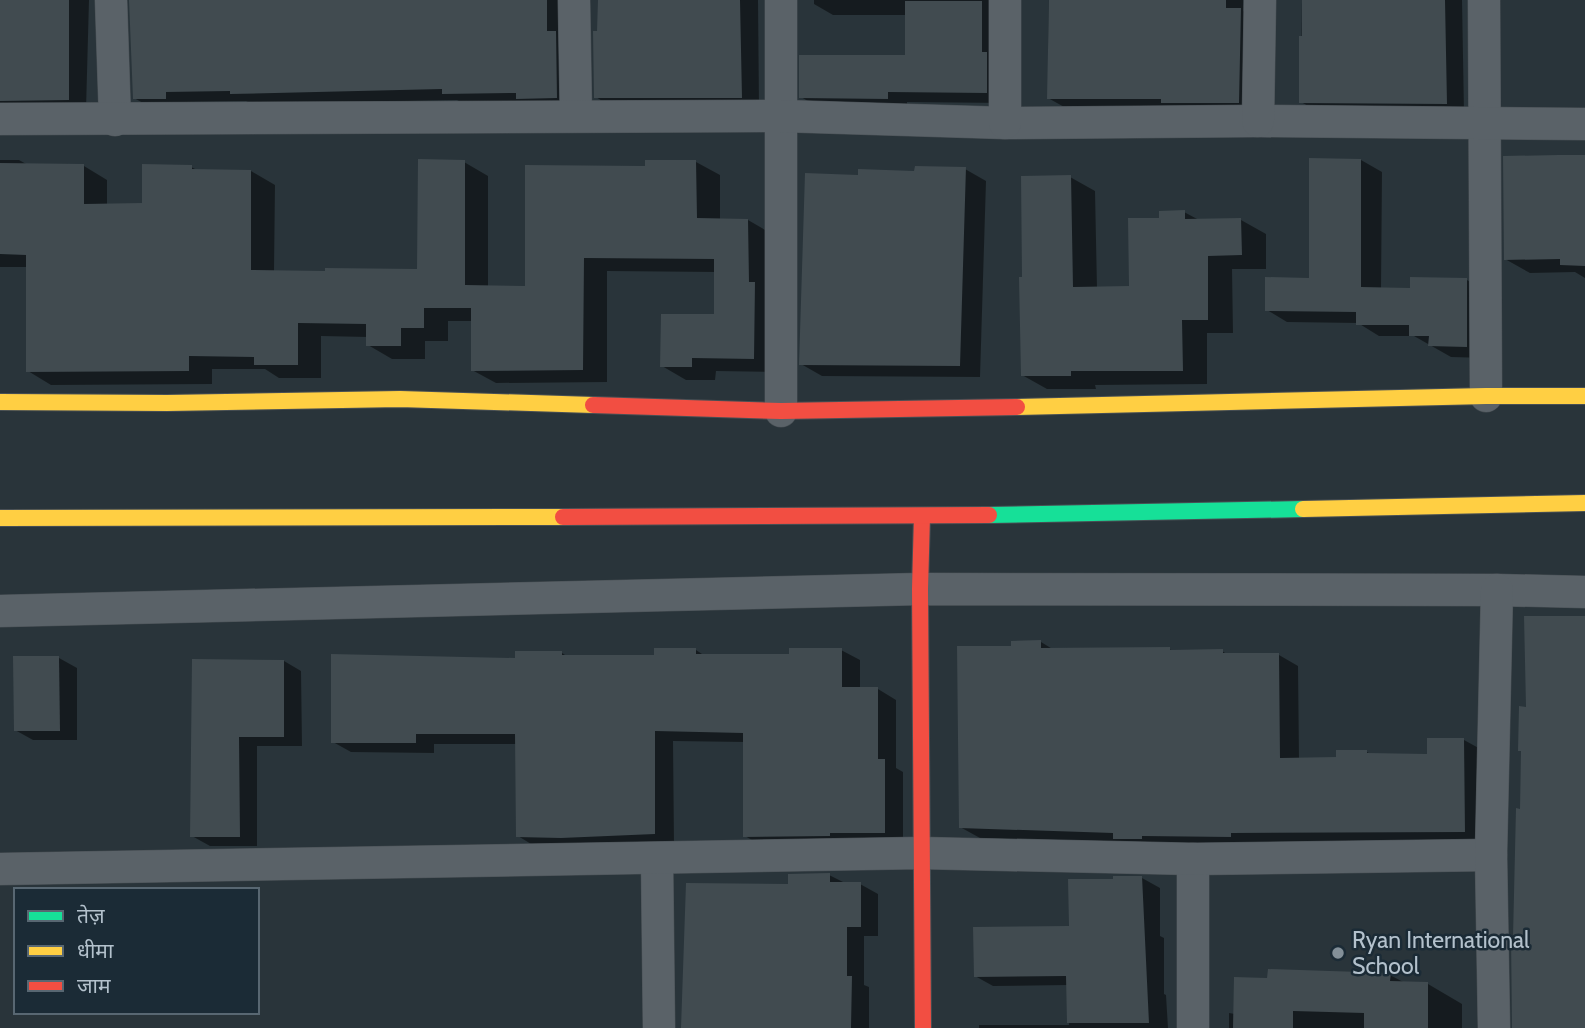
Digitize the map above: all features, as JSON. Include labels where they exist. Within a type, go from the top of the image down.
[{"type":"street","points":[[111,0],[115,120]]},
{"type":"street","points":[[574,0],[576,116]]},
{"type":"street","points":[[781,0],[781,411]]},
{"type":"street","points":[[1005,0],[1005,123]]},
{"type":"street","points":[[1258,121],[1260,0]]},
{"type":"street","points":[[1484,0],[1486,396]]},
{"type":"street","points":[[0,119],[781,116],[1005,123],[1258,121],[1585,124]]},
{"type":"street","points":[[0,402],[167,403],[400,399],[781,411],[1585,396]]},
{"type":"street","points":[[0,517],[922,516],[1585,503]]},
{"type":"street","points":[[922,516],[920,589],[923,1028]]},
{"type":"street","points":[[0,611],[920,589],[1585,592]]},
{"type":"street","points":[[1494,1028],[1491,855],[1497,590]]},
{"type":"street","points":[[0,869],[921,853],[1193,859],[1491,855]]},
{"type":"street","points":[[657,859],[659,1028]]},
{"type":"street","points":[[1193,859],[1193,1028]]},
{"type":"building","points":[[0,0],[69,0],[69,100],[0,101]]},
{"type":"building","points":[[129,0],[547,0],[547,31],[556,31],[557,98],[516,99],[516,93],[442,94],[442,89],[230,94],[230,91],[166,92],[166,99],[133,99]]},
{"type":"building","points":[[598,0],[740,0],[742,98],[594,98],[593,31],[597,31]]},
{"type":"building","points":[[1049,0],[1226,0],[1226,8],[1241,8],[1239,103],[1161,103],[1161,99],[1047,99]]},
{"type":"building","points":[[1302,0],[1445,0],[1447,104],[1299,103]]},
{"type":"building","points":[[905,1],[982,1],[982,52],[987,52],[987,93],[888,92],[888,99],[799,98],[799,55],[905,55]]},
{"type":"building","points":[[1585,155],[1585,266],[1560,265],[1560,259],[1504,260],[1503,156]]},
{"type":"building","points":[[1309,158],[1361,159],[1361,287],[1410,288],[1410,277],[1467,278],[1467,347],[1428,346],[1429,336],[1409,336],[1409,325],[1356,325],[1356,312],[1265,311],[1265,277],[1309,278]]},
{"type":"building","points":[[418,159],[465,160],[465,285],[525,286],[525,165],[645,166],[645,160],[696,160],[697,218],[748,219],[749,282],[755,282],[754,359],[692,358],[692,367],[660,367],[661,314],[714,314],[714,259],[584,258],[583,370],[471,371],[471,308],[424,308],[424,328],[401,328],[401,346],[366,346],[366,324],[298,323],[298,365],[254,365],[254,357],[189,356],[189,371],[26,372],[26,255],[0,254],[0,163],[84,164],[84,204],[142,203],[142,164],[192,165],[192,169],[251,170],[251,270],[325,271],[325,268],[417,269]]},
{"type":"building","points":[[915,166],[966,167],[960,366],[799,365],[805,173],[858,175],[858,169],[914,171]]},
{"type":"building","points":[[1071,175],[1073,287],[1129,286],[1128,218],[1159,218],[1159,211],[1185,210],[1185,219],[1241,218],[1242,255],[1208,256],[1208,320],[1182,320],[1183,371],[1071,371],[1071,376],[1021,376],[1021,176]]},
{"type":"building","points":[[1524,616],[1585,616],[1585,1028],[1512,1028],[1511,937],[1516,808],[1520,809],[1519,706],[1526,707]]},
{"type":"building","points":[[1041,640],[1041,648],[1170,647],[1170,650],[1223,649],[1223,653],[1279,653],[1280,758],[1336,757],[1336,750],[1427,754],[1427,738],[1464,738],[1465,832],[1231,833],[1231,837],[1142,836],[1142,839],[1113,839],[1113,833],[959,828],[957,646],[1011,646],[1011,641]]},
{"type":"building","points":[[654,648],[696,648],[696,654],[789,654],[789,648],[842,648],[842,687],[878,687],[878,759],[885,759],[885,833],[743,837],[743,733],[655,731],[655,834],[561,838],[516,837],[515,734],[416,734],[416,743],[331,743],[331,654],[515,658],[515,651],[562,651],[562,655],[654,655]]},
{"type":"building","points":[[13,656],[59,656],[60,731],[14,731]]},
{"type":"building","points":[[192,659],[284,660],[284,737],[239,737],[240,837],[190,837]]},
{"type":"building","points":[[830,873],[830,882],[861,882],[861,927],[847,927],[847,976],[852,976],[851,1028],[681,1028],[686,883],[788,884],[788,874]]},
{"type":"building","points":[[1113,876],[1142,876],[1149,1023],[1067,1023],[1066,976],[974,977],[973,927],[1069,926],[1068,879],[1113,879]]},
{"type":"building","points":[[1268,969],[1391,973],[1390,981],[1428,982],[1428,1028],[1364,1028],[1364,1013],[1293,1011],[1293,1028],[1233,1028],[1234,977],[1267,978]]},
{"type":"traffic: fast","points":[[989,515],[1303,509]]},
{"type":"traffic: slow","points":[[1017,407],[1585,396]]},
{"type":"traffic: slow","points":[[0,402],[167,403],[400,399],[593,405]]},
{"type":"traffic: slow","points":[[1303,509],[1585,503]]},
{"type":"traffic: slow","points":[[0,518],[563,517]]},
{"type":"traffic: jam","points":[[593,405],[781,411],[1017,407]]},
{"type":"traffic: jam","points":[[563,517],[989,515]]},
{"type":"traffic: jam","points":[[922,516],[920,589],[923,1028]]},
{"type":"place","name":"Ryan International School","points":[[1338,953]]}]
